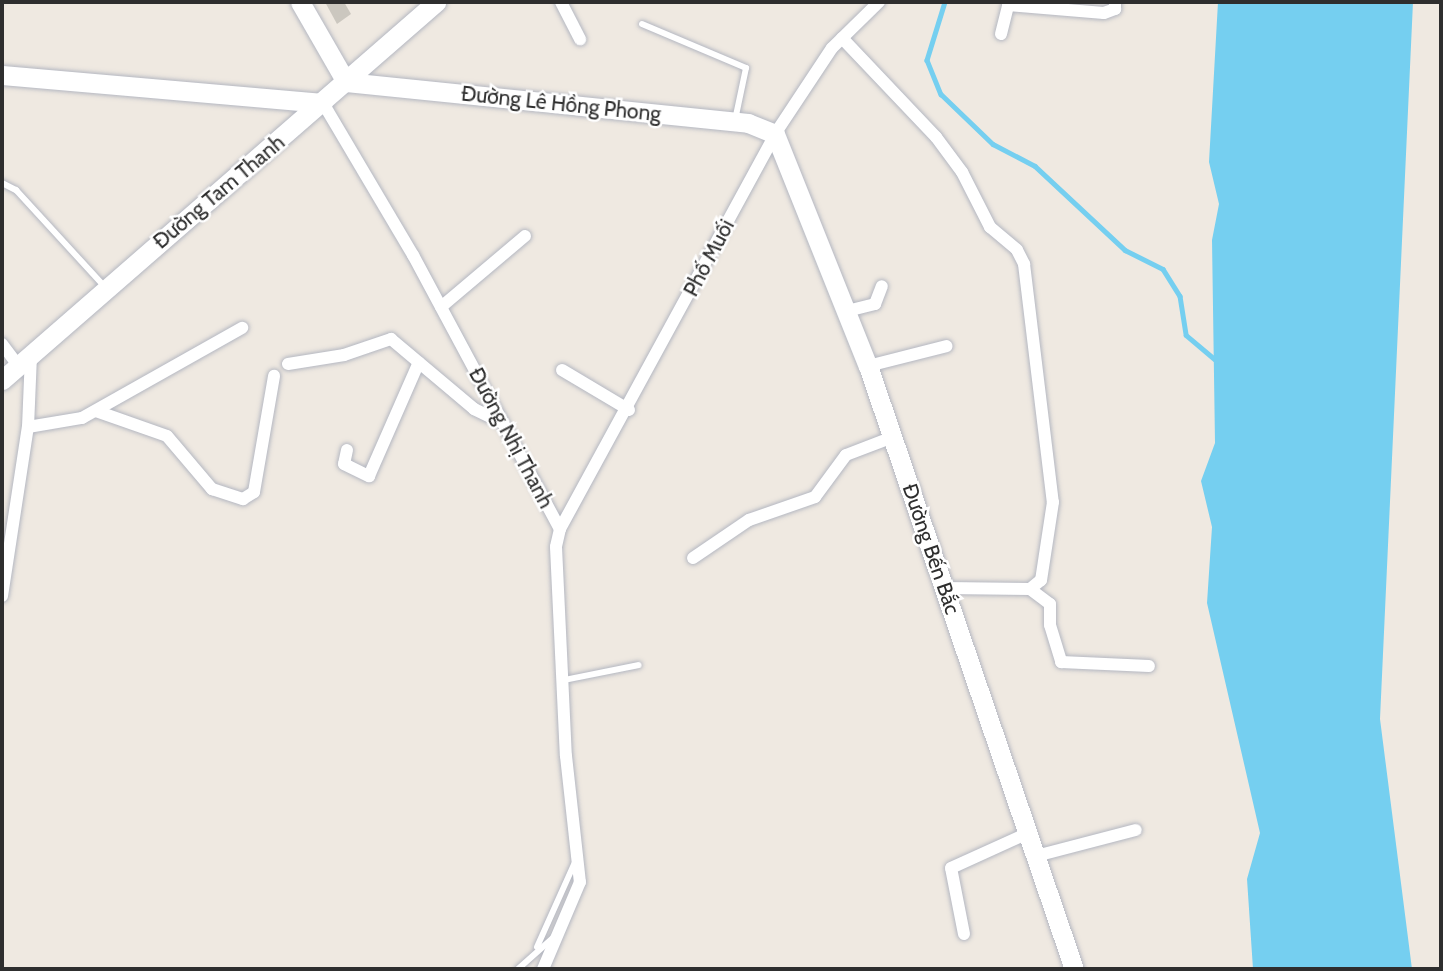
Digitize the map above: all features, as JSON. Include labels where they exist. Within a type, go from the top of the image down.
[{"type":"main road","points":[[300,2],[346,82]]},
{"type":"main road","name":"Đường Tam Thanh","points":[[2,380],[436,2]]},
{"type":"main road","points":[[2,75],[323,103]]},
{"type":"main road","name":"Đường Lê Hồng Phong","points":[[346,82],[734,122],[775,134]]},
{"type":"main road","name":"Đường Bến Bắc","points":[[775,134],[868,366],[1074,969]]},
{"type":"street","points":[[562,2],[580,38]]},
{"type":"street","name":"Phố Muối","points":[[560,529],[629,410],[775,134],[842,38],[879,2]]},
{"type":"street","points":[[1002,34],[1008,5],[1104,13],[1115,9],[1115,2]]},
{"type":"street","points":[[842,38],[936,137],[962,172],[990,227],[1024,264],[1053,502],[1041,580],[1030,589]]},
{"type":"street","name":"Đường Nhị Thanh","points":[[323,103],[441,307],[560,529],[556,547],[580,881],[543,969]]},
{"type":"street","points":[[441,307],[525,236]]},
{"type":"street","points":[[847,311],[875,304],[882,286]]},
{"type":"street","points":[[28,427],[72,423],[242,328]]},
{"type":"street","points":[[288,364],[352,353],[383,338],[396,341],[474,410],[501,422]]},
{"type":"street","points":[[2,344],[25,359],[28,427],[2,596]]},
{"type":"street","points":[[868,366],[947,346]]},
{"type":"street","points":[[347,450],[344,464],[369,476],[419,362]]},
{"type":"street","points":[[562,370],[629,410]]},
{"type":"street","points":[[96,411],[167,436],[212,489],[243,499],[254,492],[274,376]]},
{"type":"street","points":[[693,558],[749,520],[815,497],[846,455],[893,437]]},
{"type":"street","points":[[945,588],[1030,589],[1050,604],[1061,662],[1149,666]]},
{"type":"street","points":[[1036,856],[1136,831]]},
{"type":"street","points":[[964,934],[951,868],[1028,833]]},
{"type":"lane","points":[[642,24],[746,68],[734,122]]},
{"type":"lane","points":[[2,183],[16,190],[106,289]]},
{"type":"lane","points":[[564,680],[639,665]]},
{"type":"lane","points":[[518,969],[537,947],[577,856]]},
{"type":"lane","points":[[537,947],[560,933]]},
{"type":"water","points":[[1218,2],[1413,2],[1380,719],[1412,969],[1253,969],[1247,879],[1260,833],[1207,603],[1212,527],[1201,481],[1215,443],[1212,240],[1219,204],[1209,162]]},
{"type":"building","points":[[325,2],[344,2],[351,14],[337,24]]},
{"type":"waterway","points":[[945,2],[927,60],[941,94],[993,144],[1035,166],[1125,250],[1163,269],[1180,296],[1186,335],[1217,361]]}]
